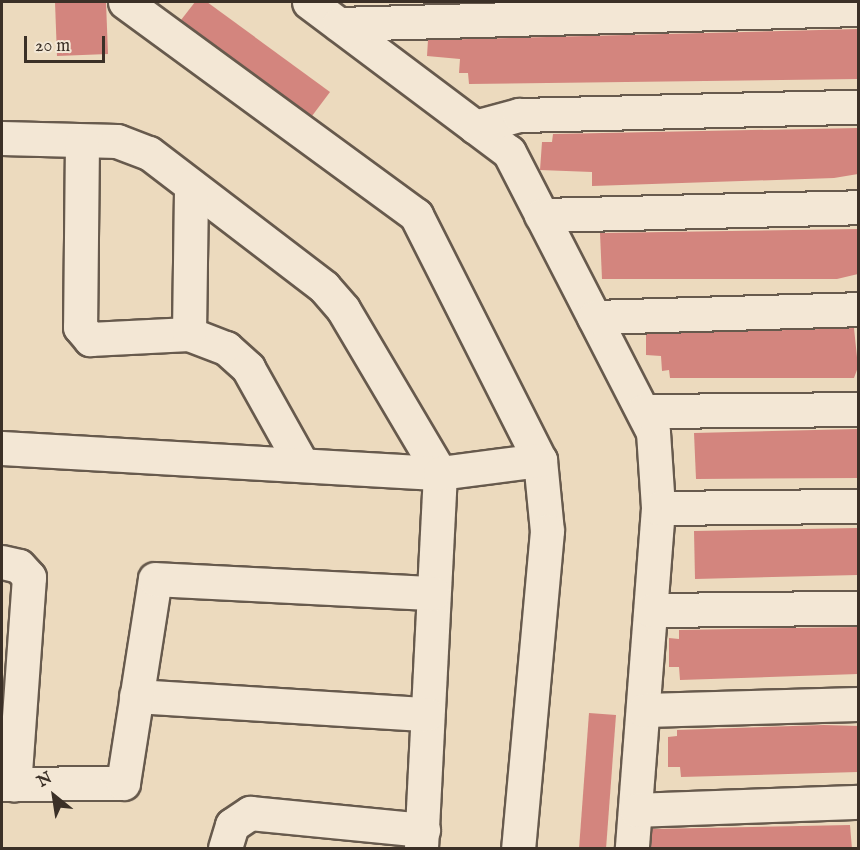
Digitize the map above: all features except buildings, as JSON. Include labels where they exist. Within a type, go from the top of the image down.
[{"type":"street","points":[[125,2],[416,215],[540,460],[547,531],[518,849]]},
{"type":"street","points":[[309,2],[509,152],[653,432],[658,508],[632,849]]},
{"type":"street","points":[[339,24],[858,9]]},
{"type":"street","points":[[475,127],[519,115],[858,107]]},
{"type":"street","points":[[2,138],[82,142],[117,141],[149,153],[324,287],[343,309],[440,473],[426,714],[422,839],[250,813],[232,825],[225,849]]},
{"type":"street","points":[[82,142],[80,327],[90,339],[189,334],[226,348],[248,368],[301,463]]},
{"type":"street","points":[[189,334],[191,186]]},
{"type":"street","points":[[541,215],[858,207]]},
{"type":"street","points":[[594,317],[858,309]]},
{"type":"street","points":[[643,411],[858,409]]},
{"type":"street","points":[[2,448],[301,463],[440,473],[540,460]]},
{"type":"street","points":[[658,508],[858,506]]},
{"type":"street","points":[[2,562],[19,566],[29,577],[13,678],[8,784],[123,783],[155,579],[433,593]]},
{"type":"street","points":[[651,610],[858,608]]},
{"type":"street","points":[[136,696],[426,714]]},
{"type":"street","points":[[644,710],[858,704]]},
{"type":"street","points":[[636,810],[858,802]]}]
